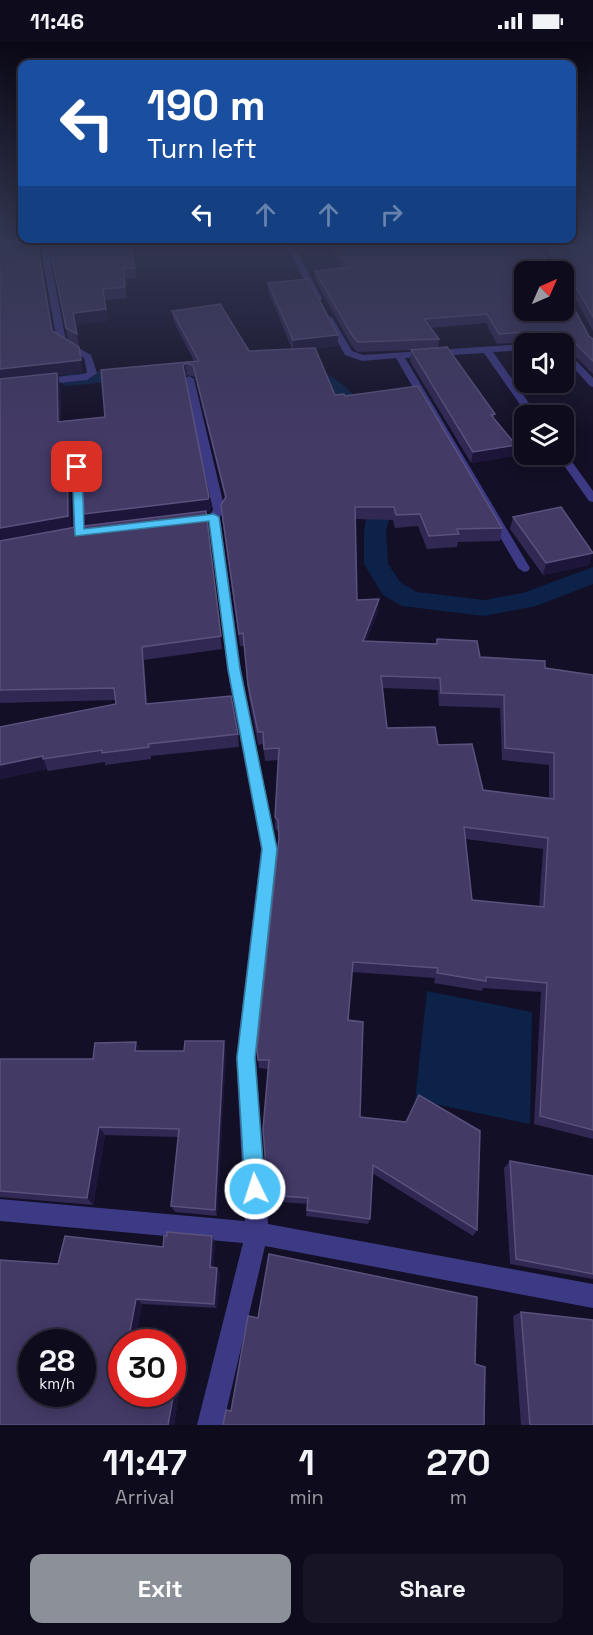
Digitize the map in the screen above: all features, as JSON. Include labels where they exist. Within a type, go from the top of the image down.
[{"type":"street","points":[[0,386],[87,377],[92,373],[88,357],[62,342],[55,308]]},
{"type":"street","points":[[326,313],[348,353],[362,358],[514,348]]},
{"type":"street","points":[[486,350],[525,405]]},
{"type":"street","points":[[574,351],[582,351]]},
{"type":"street","points":[[400,357],[524,568]]},
{"type":"street","points":[[574,362],[593,384]]},
{"type":"street","points":[[189,379],[219,510],[214,517],[234,669],[269,849],[246,1058],[257,1233],[210,1425]]},
{"type":"street","points":[[569,465],[593,499]]},
{"type":"street","points":[[77,467],[79,534]]},
{"type":"street","points":[[169,522],[214,517]]},
{"type":"street","points":[[0,1210],[257,1233],[593,1296]]},
{"type":"water","points":[[427,991],[532,1012],[530,1124],[415,1100]]},
{"type":"building","points":[[0,308],[48,308],[52,331],[79,347],[81,360],[0,369]]},
{"type":"building","points":[[62,308],[106,308],[73,313],[77,334],[66,328]]},
{"type":"building","points":[[196,308],[222,308],[249,351],[315,348],[335,395],[344,394],[345,396],[418,386],[502,528],[457,529],[459,534],[429,536],[420,514],[396,515],[394,507],[355,507],[357,600],[379,599],[363,641],[437,644],[437,639],[477,641],[480,657],[545,661],[545,668],[593,675],[593,1130],[540,1116],[547,983],[486,977],[486,981],[437,973],[438,968],[353,962],[348,1020],[363,1022],[360,1117],[406,1122],[419,1095],[480,1131],[477,1230],[373,1165],[370,1219],[307,1210],[308,1198],[268,1195],[263,1129],[269,1060],[258,1060],[257,1049],[279,838],[278,820],[275,817],[279,748],[264,749],[263,732],[258,732],[248,685],[243,633],[239,634],[221,505],[226,497],[193,365],[185,363],[183,366],[208,499],[84,514],[82,454],[73,450],[67,455],[68,516],[0,528],[0,379],[57,373],[58,422],[105,417],[101,370],[199,361],[172,311]],"holes":[[[381,676],[440,678],[441,693],[504,695],[505,748],[554,753],[554,799],[483,790],[472,744],[438,745],[435,727],[387,728]],[[464,827],[548,838],[544,907],[472,900]]]},
{"type":"building","points":[[279,308],[323,308],[338,335],[293,340]]},
{"type":"building","points":[[336,308],[514,308],[514,321],[574,321],[574,308],[589,336],[593,339],[593,361],[574,342],[574,333],[499,334],[487,314],[424,319],[439,339],[358,342]]},
{"type":"building","points":[[588,308],[593,308],[593,317]]},
{"type":"building","points":[[447,347],[495,414],[491,415],[514,445],[473,452],[411,350]]},
{"type":"building","points":[[561,507],[593,553],[546,563],[513,517]]},
{"type":"building","points":[[206,511],[221,636],[142,647],[146,704],[231,696],[238,734],[148,744],[149,747],[102,753],[102,750],[43,759],[43,756],[0,765],[0,727],[116,704],[114,688],[0,690],[0,541],[76,527]]},
{"type":"building","points":[[185,1041],[224,1041],[215,1210],[171,1206],[179,1129],[99,1127],[87,1198],[0,1191],[0,1059],[93,1059],[95,1043],[136,1042],[135,1051],[184,1051]]},
{"type":"building","points":[[510,1161],[593,1176],[593,1274],[516,1259]]},
{"type":"building","points":[[167,1232],[212,1236],[210,1267],[217,1268],[214,1304],[136,1299],[130,1329],[108,1329],[108,1407],[171,1407],[168,1425],[0,1425],[0,1260],[58,1264],[65,1236],[163,1247],[164,1236],[167,1236]]},
{"type":"building","points":[[269,1254],[477,1297],[475,1364],[485,1367],[484,1425],[223,1425],[226,1410],[231,1411],[248,1316],[258,1318]]},
{"type":"building","points":[[521,1312],[593,1320],[593,1425],[530,1425]]},
{"type":"waterway","points":[[293,365],[329,381],[338,388],[370,426]]},
{"type":"waterway","points":[[68,380],[141,374]]},
{"type":"waterway","points":[[387,482],[375,532],[376,564],[392,589],[411,600],[484,608],[527,600],[593,575]]},
{"type":"route","points":[[77,467],[79,533],[214,517],[234,669],[269,849],[246,1058],[255,1189]]}]
